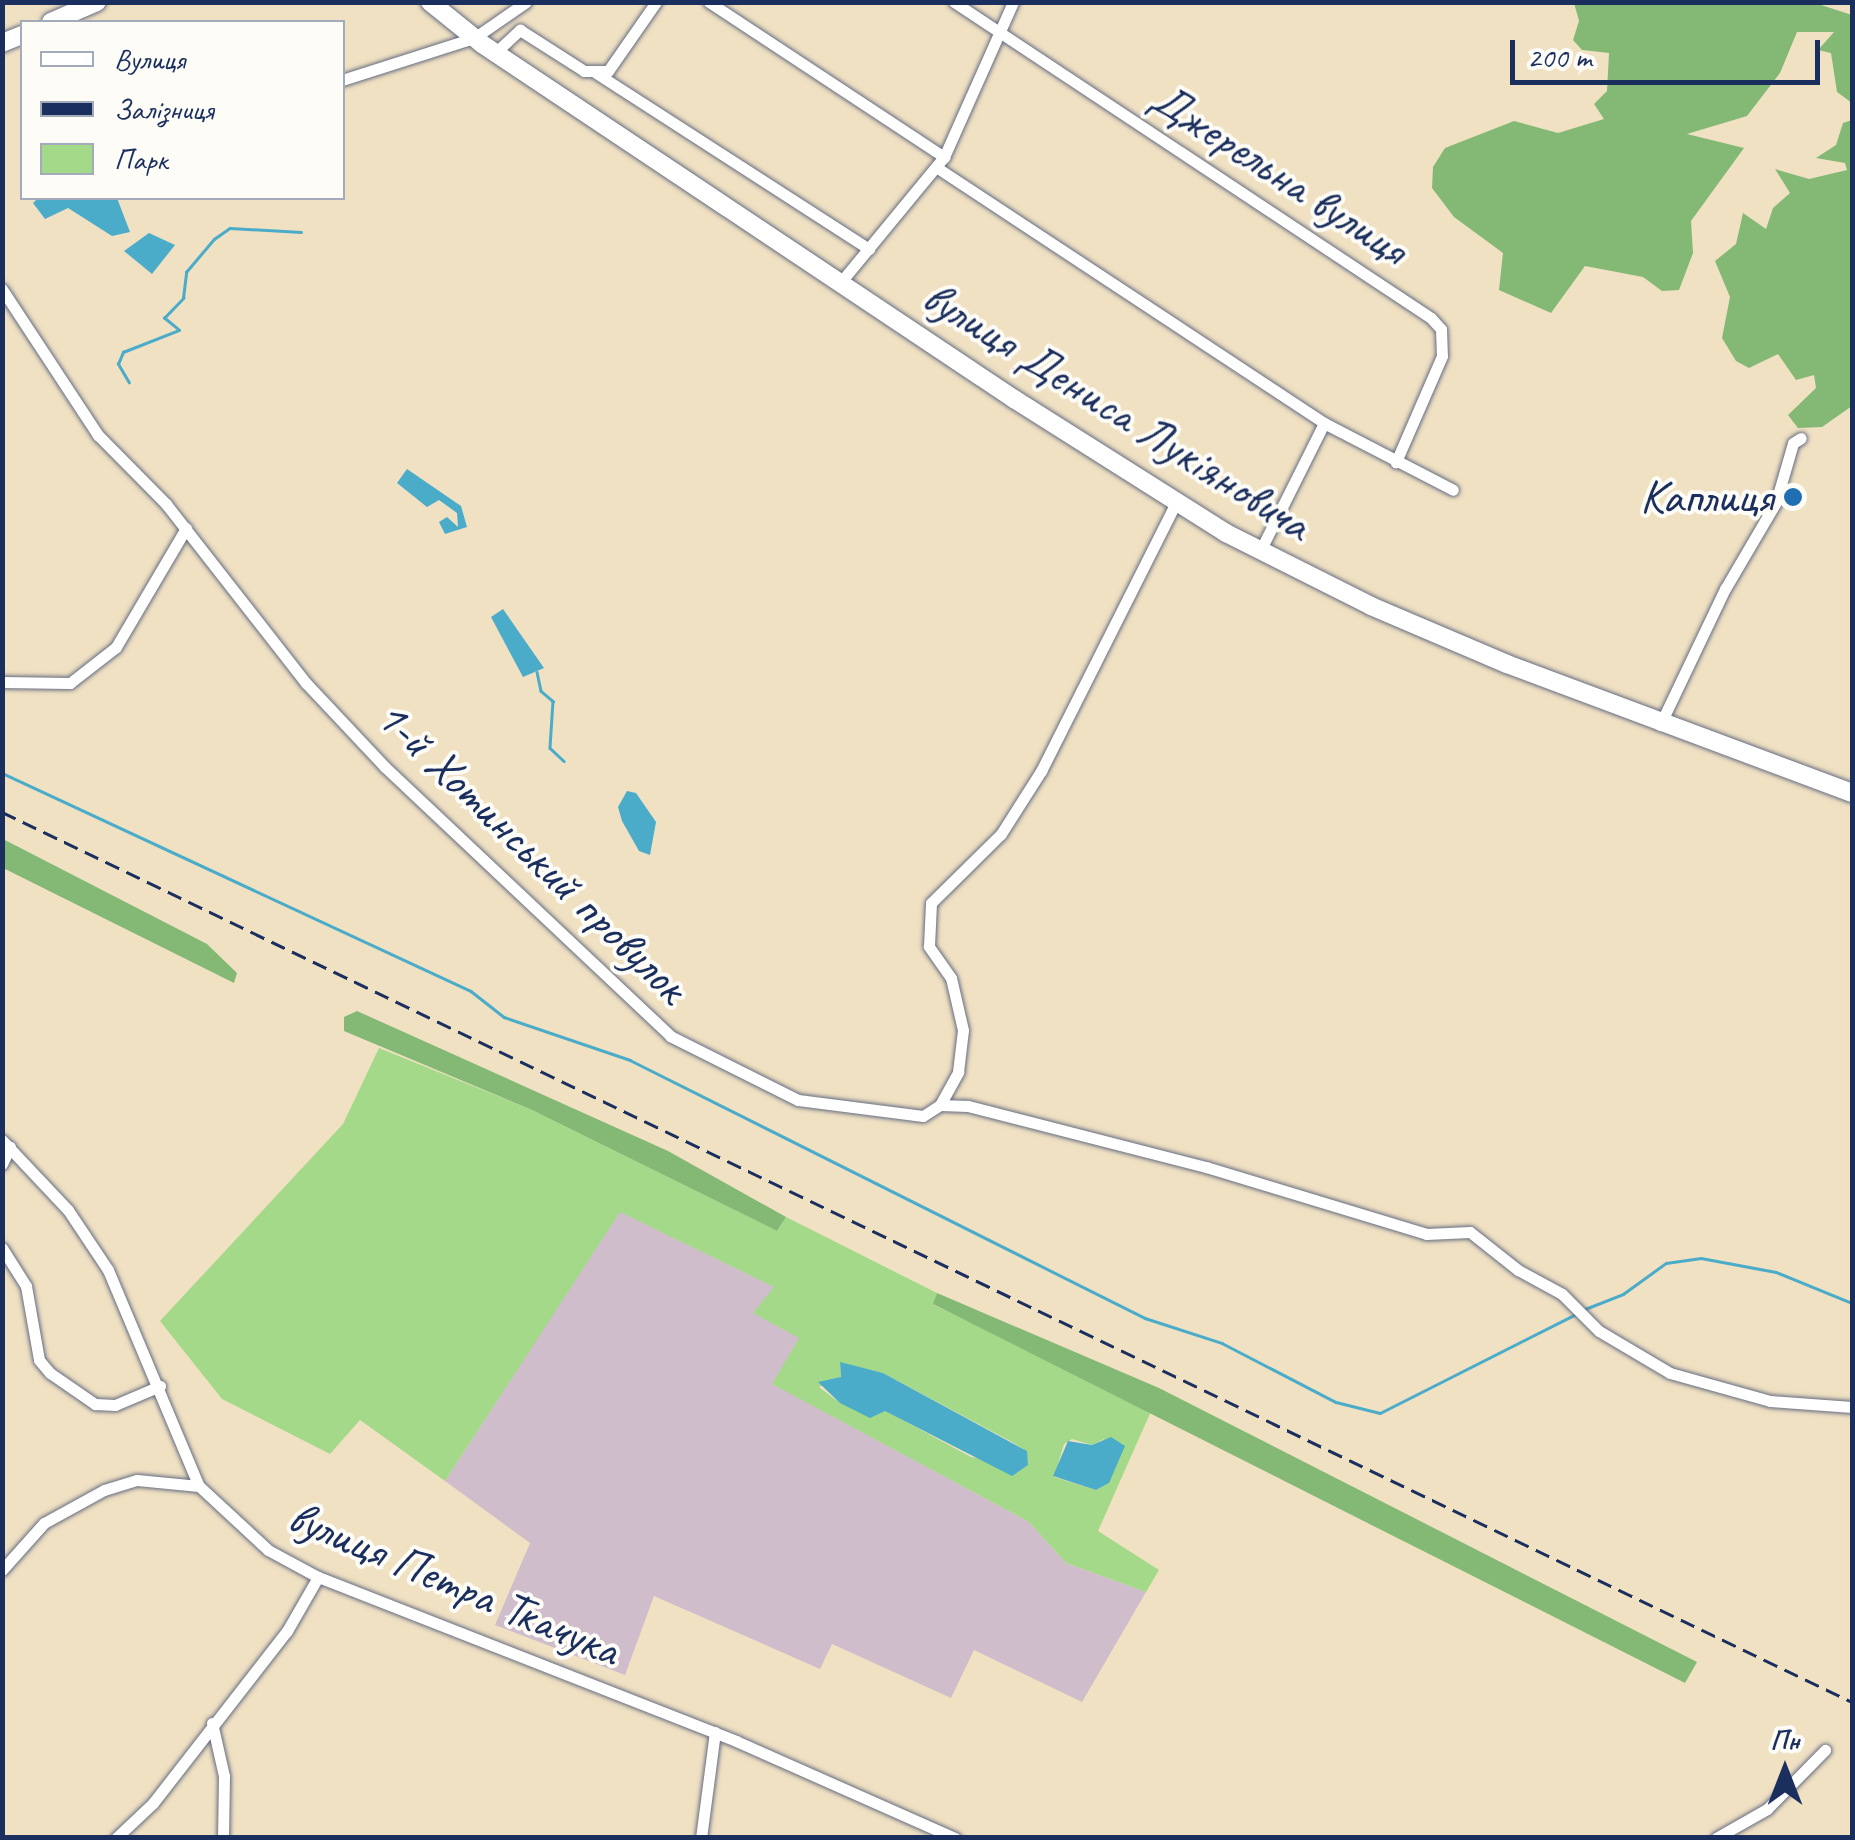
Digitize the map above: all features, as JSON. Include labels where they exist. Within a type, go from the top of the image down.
[{"type":"highway","points":[[56,20],[96,2]]},
{"type":"highway","name":"вулиця Дениса Лукіяновича","points":[[430,2],[474,38],[840,282],[1176,503],[1260,551],[1371,606],[1660,725],[1852,793]]},
{"type":"street","points":[[345,79],[474,38],[526,2]]},
{"type":"street","points":[[596,74],[617,64],[656,2]]},
{"type":"street","points":[[709,2],[1324,423],[1453,490]]},
{"type":"street","name":"Джерельна вулиця","points":[[954,2],[1432,318],[1441,329],[1442,356],[1396,462]]},
{"type":"street","points":[[840,282],[940,162],[1013,2]]},
{"type":"street","points":[[496,52],[520,30],[596,74],[869,250]]},
{"type":"street","name":"1-й Хотинський провулок","points":[[2,289],[98,435],[186,528],[306,683],[385,767],[670,1036],[798,1100],[922,1116],[940,1105],[1036,1121],[1426,1234],[1470,1232],[1518,1270],[1562,1294],[1600,1330],[1670,1373],[1770,1401],[1852,1407]]},
{"type":"street","points":[[1260,551],[1324,423]]},
{"type":"street","points":[[1660,725],[1725,589],[1776,502],[1793,443],[1802,438]]},
{"type":"street","points":[[940,1105],[958,1072],[964,1030],[951,978],[929,946],[931,902],[1001,834],[1041,772],[1176,503]]},
{"type":"street","points":[[2,682],[70,683],[116,647],[186,528]]},
{"type":"street","points":[[2,1164],[6,1144]]},
{"type":"street","name":"вулиця Петра Ткачука","points":[[6,1144],[68,1210],[108,1270],[199,1486],[268,1550],[318,1577],[715,1732],[956,1838]]},
{"type":"street","points":[[2,1248],[26,1286],[39,1360],[50,1373],[95,1404],[125,1402],[160,1386]]},
{"type":"street","points":[[2,1570],[44,1524],[104,1490],[137,1480],[199,1486]]},
{"type":"street","points":[[116,1838],[153,1803],[286,1631],[318,1577]]},
{"type":"street","points":[[212,1723],[224,1776],[223,1838]]},
{"type":"street","points":[[701,1838],[715,1732]]},
{"type":"street","points":[[1716,1838],[1768,1809],[1825,1750]]},
{"type":"shaded area","points":[[619,1211],[774,1287],[800,1338],[773,1384],[1029,1522],[1066,1563],[1146,1592],[1082,1702],[974,1650],[951,1698],[832,1644],[820,1669],[654,1596],[625,1675],[495,1625],[530,1543],[445,1481]]},
{"type":"green space","points":[[1812,2],[1852,15],[1852,103],[1837,92],[1831,53],[1818,50],[1834,32],[1797,32],[1780,73],[1747,116],[1687,134],[1744,148],[1691,221],[1693,253],[1679,290],[1662,291],[1643,277],[1585,266],[1551,313],[1499,290],[1503,253],[1454,217],[1432,188],[1433,167],[1445,148],[1514,121],[1558,133],[1604,119],[1594,104],[1607,91],[1609,53],[1582,50],[1573,40],[1579,21],[1574,3]]},
{"type":"green space","points":[[1852,120],[1852,406],[1822,427],[1798,428],[1788,415],[1816,388],[1814,375],[1796,380],[1778,354],[1749,368],[1736,361],[1722,338],[1730,297],[1715,261],[1736,244],[1743,213],[1766,229],[1773,208],[1790,193],[1775,169],[1809,179],[1847,170],[1845,163],[1816,158],[1836,145],[1843,123]]},
{"type":"green space","points":[[3,839],[207,944],[237,973],[234,983],[3,868]]},
{"type":"green space","points":[[357,1011],[668,1151],[786,1217],[777,1231],[532,1110],[344,1031],[344,1017]]},
{"type":"green space","points":[[379,1048],[532,1110],[777,1231],[786,1217],[937,1293],[934,1305],[1152,1409],[1098,1531],[1159,1570],[1146,1592],[1066,1563],[1029,1522],[772,1384],[799,1338],[753,1313],[774,1287],[620,1212],[445,1481],[360,1420],[330,1454],[222,1399],[160,1321],[343,1124]],"holes":[[[840,1363],[883,1373],[1012,1442],[1026,1451],[1028,1465],[971,1457],[884,1410],[840,1403],[819,1387],[841,1377]],[[1072,1439],[1092,1445],[1104,1439],[1109,1483],[1096,1490],[1054,1477],[1064,1444]]]},
{"type":"green space","points":[[937,1293],[1159,1388],[1697,1662],[1685,1683],[933,1304]]},
{"type":"water","points":[[118,200],[130,232],[112,236],[68,208],[45,219],[33,203]]},
{"type":"water","points":[[149,233],[175,245],[152,274],[124,251]]},
{"type":"water","points":[[407,469],[461,506],[467,527],[445,534],[439,522],[447,517],[458,527],[457,513],[439,500],[427,507],[397,483]]},
{"type":"water","points":[[503,609],[544,668],[523,677],[491,617]]},
{"type":"water","points":[[627,791],[636,793],[656,822],[650,855],[639,851],[622,821],[618,807]]},
{"type":"water","points":[[840,1362],[883,1373],[1027,1451],[1028,1465],[1012,1476],[885,1411],[870,1418],[840,1403],[818,1382],[841,1377]]},
{"type":"water","points":[[1111,1437],[1125,1446],[1109,1483],[1096,1490],[1053,1476],[1068,1441],[1092,1445]]},
{"type":"waterway","points":[[129,383],[118,364],[123,352],[179,330],[164,318],[183,298],[186,272],[214,239],[230,228],[301,232]]},
{"type":"waterway","points":[[537,672],[541,691],[553,701],[550,748],[564,761]]},
{"type":"waterway","points":[[2,773],[471,991],[504,1017],[630,1060],[1145,1318],[1222,1343],[1336,1402],[1380,1413],[1576,1314]]},
{"type":"waterway","points":[[1585,1309],[1623,1294],[1666,1263],[1701,1258],[1776,1272],[1852,1303]]},
{"type":"railway","points":[[2,812],[1852,1702]]},
{"type":"place","name":"Каплиця","points":[[1793,497]]}]
